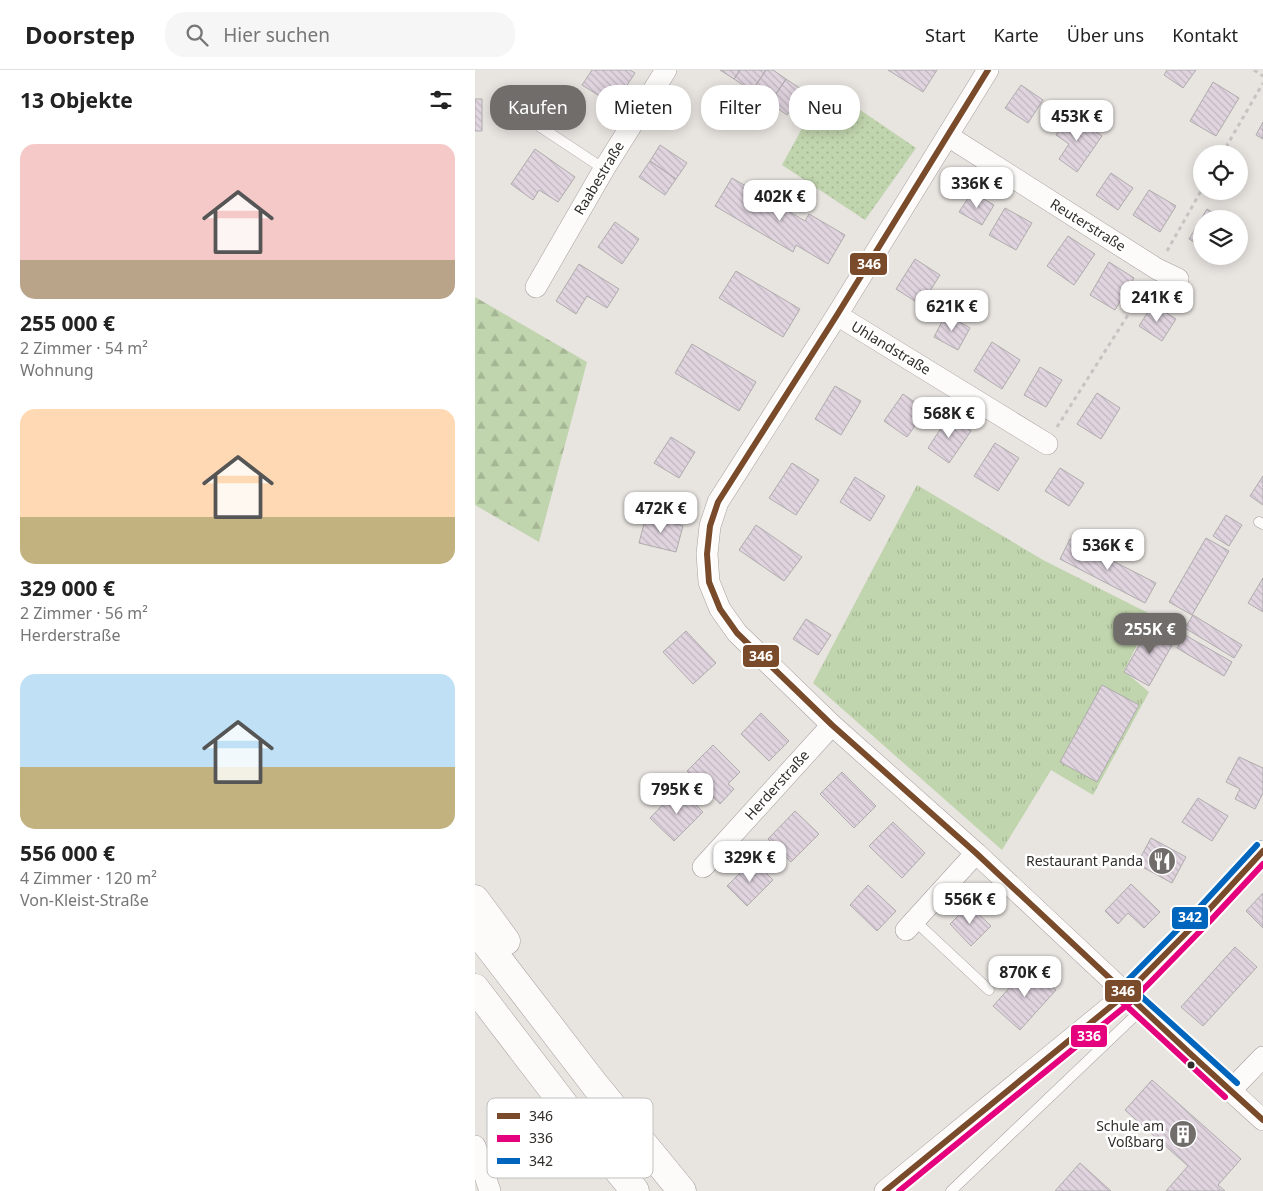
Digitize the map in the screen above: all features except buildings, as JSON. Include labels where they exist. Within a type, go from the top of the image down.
[{"type":"highway","points":[[475,899],[584,1041],[595,1085]]},
{"type":"highway","points":[[475,929],[606,1098]]},
{"type":"highway","points":[[475,988],[559,1098]]},
{"type":"highway","points":[[653,1156],[682,1191]]},
{"type":"highway","points":[[624,1178],[635,1191]]},
{"type":"street","name":"Raabestraße","points":[[535,287],[665,70]]},
{"type":"street","points":[[988,70],[837,315],[718,502],[709,526],[707,554],[709,582],[720,609],[737,634],[832,726],[976,853],[1263,1120]]},
{"type":"street","name":"Reuterstraße","points":[[948,136],[1157,269],[1179,279]]},
{"type":"street","name":"Uhlandstraße","points":[[837,315],[1047,444]]},
{"type":"street","name":"Herderstraße","points":[[703,867],[832,726]]},
{"type":"street","points":[[885,1191],[1126,994],[1204,915],[1263,851]]},
{"type":"street","points":[[911,926],[976,853]]},
{"type":"street","points":[[1231,1090],[1263,1057]]},
{"type":"street","points":[[477,1158],[490,1191]]},
{"type":"lane","points":[[545,130],[604,169]]},
{"type":"lane","points":[[911,926],[989,990]]},
{"type":"lane","points":[[951,1191],[1142,1009]]},
{"type":"path","points":[[1254,70],[1263,76]]},
{"type":"path","points":[[1227,145],[1263,82]]},
{"type":"path","points":[[1047,444],[1157,269],[1196,200]]},
{"type":"green space","points":[[860,110],[916,148],[865,220],[782,165],[801,130],[860,130]]},
{"type":"green space","points":[[475,297],[587,362],[539,542],[475,505]]},
{"type":"green space","points":[[917,485],[1043,560],[1152,615],[1124,671],[1149,692],[1093,795],[1051,770],[1002,850],[813,683]]},
{"type":"transit line","name":"346","points":[[988,70],[837,315],[718,502],[710,526],[707,554],[709,582],[720,609],[737,633],[832,725],[976,853],[1263,1120]]},
{"type":"transit line","name":"342","points":[[1120,988],[1198,909],[1257,845]]},
{"type":"transit line","name":"346","points":[[885,1191],[1126,994],[1204,915],[1263,851]]},
{"type":"transit line","name":"336","points":[[899,1191],[1132,1001],[1263,864]]},
{"type":"transit line","name":"342","points":[[1132,988],[1237,1083]]},
{"type":"transit line","name":"336","points":[[1120,1000],[1225,1097]]},
{"type":"place","name":"Restaurant Panda","points":[[1162,861]]},
{"type":"place","name":"Schule am Voßbarg","points":[[1183,1134]]}]
